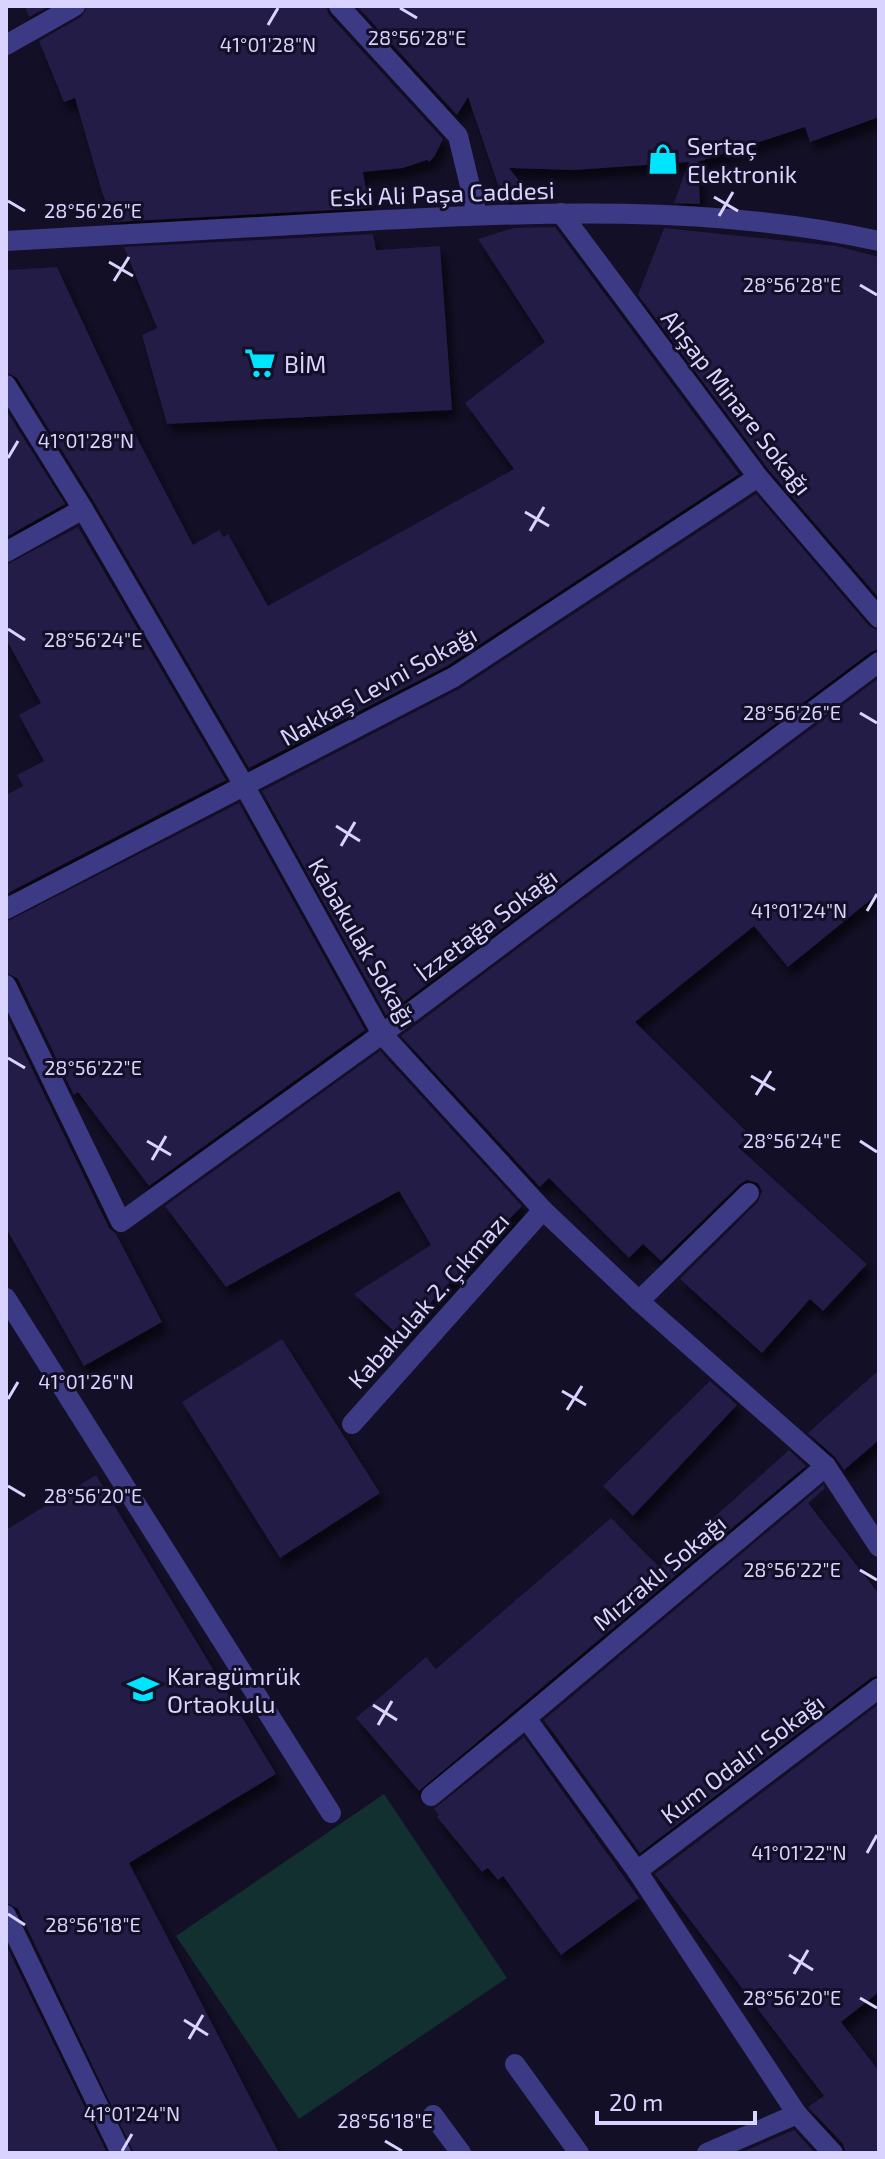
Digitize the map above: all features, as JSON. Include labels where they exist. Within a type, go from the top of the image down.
[{"type":"street","points":[[6,45],[75,6]]},
{"type":"street","points":[[339,6],[458,136],[477,215]]},
{"type":"street","name":"Eski Ali Paşa Caddesi","points":[[6,241],[561,213],[744,220],[822,228],[879,241]]},
{"type":"street","name":"Ahşap Minare Sokağı","points":[[561,213],[758,477],[879,618]]},
{"type":"street","name":"Kabakulak Sokağı","points":[[6,385],[83,509],[245,787],[382,1034],[543,1210],[639,1301],[826,1466],[879,1547]]},
{"type":"street","name":"Nakkaş Levni Sokağı","points":[[6,909],[454,677],[758,477]]},
{"type":"street","points":[[6,552],[83,509]]},
{"type":"street","name":"İzzetağa Sokağı","points":[[6,985],[121,1222],[382,1034],[879,662]]},
{"type":"street","points":[[639,1301],[749,1193]]},
{"type":"street","name":"Kabakulak 2. Çıkmazı","points":[[352,1424],[543,1210]]},
{"type":"street","points":[[6,1298],[331,1813]]},
{"type":"street","name":"Mızraklı Sokağı","points":[[431,1796],[826,1466]]},
{"type":"street","name":"Kum Odalrı Sokağı","points":[[637,1871],[879,1688]]},
{"type":"street","points":[[526,1718],[637,1871],[797,2114],[833,2153]]},
{"type":"street","points":[[6,1915],[121,2153]]},
{"type":"street","points":[[515,2064],[579,2153]]},
{"type":"street","points":[[707,2153],[797,2114]]},
{"type":"street","points":[[433,2115],[461,2153]]},
{"type":"green space","points":[[384,1794],[507,1978],[299,2119],[176,1936]]},
{"type":"building","points":[[25,6],[49,6],[29,17]]},
{"type":"building","points":[[88,6],[326,6],[329,15],[443,139],[429,162],[363,172],[369,208],[114,222],[102,192],[75,98],[64,102],[39,41],[81,17]]},
{"type":"building","points":[[357,6],[879,6],[879,117],[810,142],[805,127],[698,162],[700,204],[674,203],[689,162],[574,170],[509,168],[535,201],[504,202],[468,97],[457,115]]},
{"type":"building","points":[[555,227],[739,474],[447,666],[249,768],[94,502],[17,378],[6,372],[6,270],[57,267],[134,432],[193,545],[219,530],[223,537],[228,534],[268,606],[514,469],[465,403],[545,342],[478,239],[513,228]]},
{"type":"building","points":[[664,228],[836,246],[879,257],[879,598],[768,469],[638,295]]},
{"type":"building","points":[[373,234],[376,250],[440,246],[452,410],[167,424],[142,335],[157,328],[124,247]]},
{"type":"building","points":[[6,410],[65,504],[6,537]]},
{"type":"building","points":[[756,494],[869,626],[879,631],[879,649],[386,1015],[262,791],[461,688]]},
{"type":"building","points":[[78,527],[226,780],[6,894],[6,795],[23,786],[17,775],[44,761],[19,715],[41,703],[6,639],[6,565]]},
{"type":"building","points":[[879,678],[879,893],[788,967],[754,926],[635,1022],[750,1135],[738,1147],[867,1264],[823,1311],[810,1299],[762,1353],[680,1279],[758,1202],[762,1191],[758,1183],[747,1180],[740,1184],[661,1261],[643,1244],[629,1258],[549,1178],[540,1187],[401,1036]]},
{"type":"building","points":[[239,803],[365,1030],[149,1186],[78,1092],[74,1095],[18,979],[6,972],[6,922]]},
{"type":"building","points":[[6,1015],[109,1228],[116,1234],[162,1322],[84,1366],[6,1228]]},
{"type":"building","points":[[380,1051],[522,1206],[399,1336],[354,1294],[431,1245],[399,1191],[226,1287],[165,1206]]},
{"type":"building","points":[[282,1339],[380,1493],[280,1558],[182,1402]]},
{"type":"building","points":[[879,1370],[879,1440],[844,1470],[835,1457],[808,1433]]},
{"type":"building","points":[[710,1381],[737,1405],[633,1516],[603,1486]]},
{"type":"building","points":[[789,1450],[806,1466],[419,1791],[356,1718],[426,1657],[436,1669],[611,1518],[659,1567]]},
{"type":"building","points":[[96,1475],[276,1774],[129,1863],[279,2153],[134,2153],[18,1909],[6,1902],[6,1530]]},
{"type":"building","points":[[823,1485],[825,1488],[808,1503],[879,1594],[879,1675],[640,1853],[544,1720]]},
{"type":"building","points":[[879,1704],[879,1992],[841,2022],[879,2071],[879,2153],[846,2153],[843,2144],[808,2107],[824,2096],[655,1874]]},
{"type":"building","points":[[524,1737],[639,1898],[561,1955],[503,1876],[498,1880],[488,1868],[482,1872],[437,1817],[439,1815],[434,1809]]},
{"type":"building","points":[[6,1945],[107,2153],[6,2153]]},
{"type":"building","points":[[794,2130],[815,2153],[740,2153]]},
{"type":"place","name":"Sertaç Elektronik","points":[[663,159]]},
{"type":"place","name":"BİM","points":[[260,363]]},
{"type":"place","name":"Karagümrük Ortaokulu","points":[[143,1689]]}]
